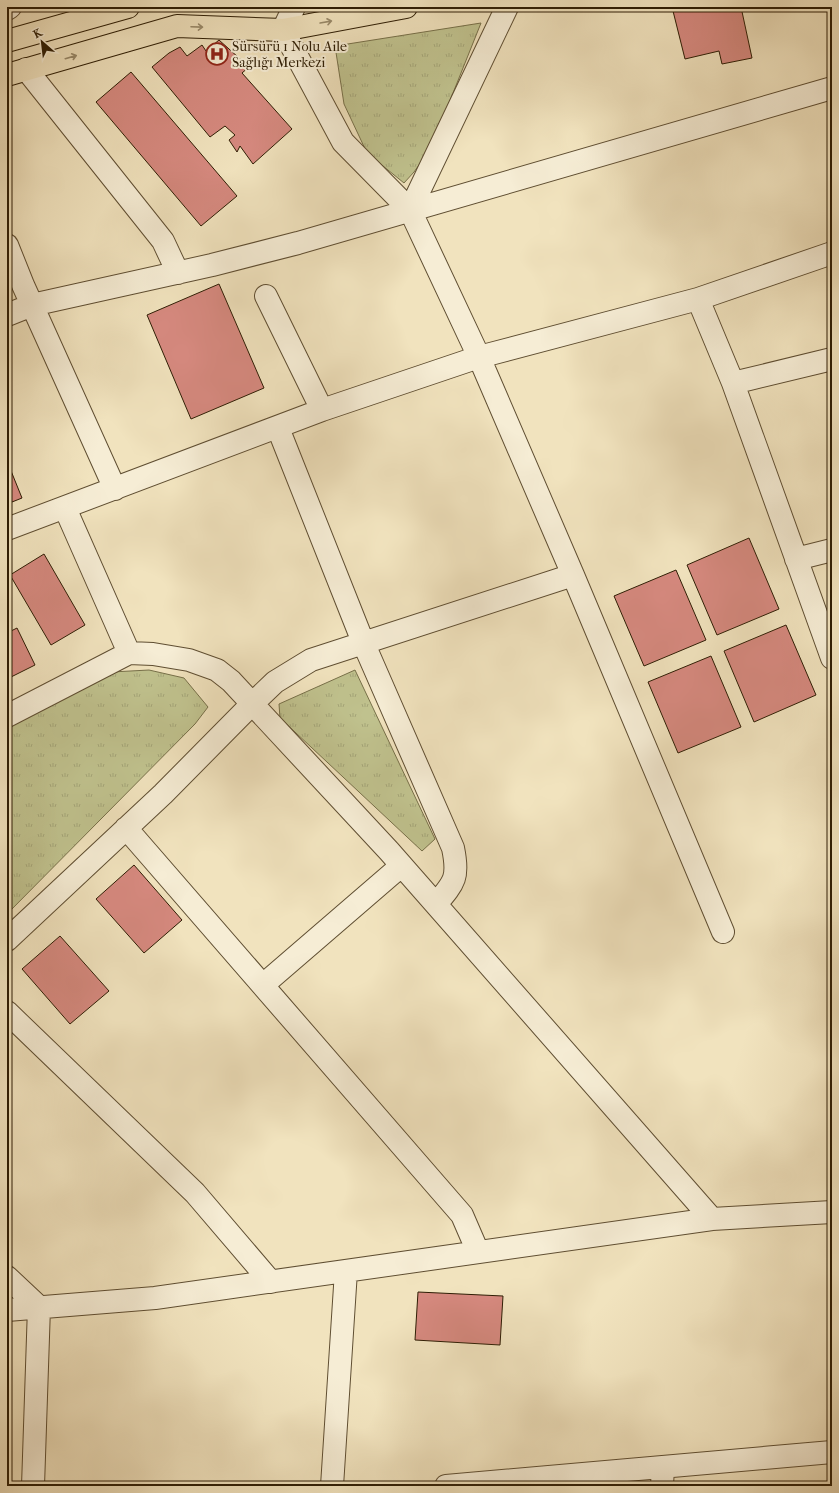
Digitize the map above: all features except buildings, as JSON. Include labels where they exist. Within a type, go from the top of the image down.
[{"type":"main road","points":[[7,41],[128,7]]},
{"type":"main road","points":[[17,72],[177,26],[283,30],[406,7]]},
{"type":"street","points":[[7,10],[10,7]]},
{"type":"street","points":[[294,7],[283,30],[343,142],[410,210],[478,357],[573,575],[723,932]]},
{"type":"street","points":[[410,210],[507,7]]},
{"type":"street","points":[[17,72],[163,241],[178,273]]},
{"type":"street","points":[[7,315],[32,305],[178,273],[298,243],[832,88]]},
{"type":"street","points":[[7,245],[32,305],[115,488]]},
{"type":"street","points":[[7,529],[278,428],[322,410],[478,357],[698,299],[832,253]]},
{"type":"street","points":[[266,296],[322,410]]},
{"type":"street","points":[[698,299],[733,383],[832,658]]},
{"type":"street","points":[[733,383],[832,359]]},
{"type":"street","points":[[278,428],[363,642],[453,848],[457,866],[455,879],[436,904]]},
{"type":"street","points":[[65,508],[130,653]]},
{"type":"street","points":[[796,559],[832,550]]},
{"type":"street","points":[[7,940],[163,794],[275,682],[311,660],[573,575]]},
{"type":"street","points":[[7,716],[130,653],[153,654],[189,660],[217,670],[231,681],[436,904],[712,1219]]},
{"type":"street","points":[[126,828],[462,1215],[478,1252]]},
{"type":"street","points":[[263,985],[401,866]]},
{"type":"street","points":[[7,1012],[195,1193],[271,1282]]},
{"type":"street","points":[[7,1310],[155,1298],[712,1219],[832,1212]]},
{"type":"street","points":[[332,1486],[346,1271]]},
{"type":"street","points":[[7,1277],[39,1307],[33,1486]]},
{"type":"street","points":[[446,1486],[663,1476],[832,1452]]},
{"type":"green space","points":[[481,23],[431,148],[404,183],[367,153],[344,104],[335,46]]},
{"type":"green space","points":[[149,670],[184,678],[208,707],[195,724],[7,914],[7,728],[93,673]]},
{"type":"green space","points":[[355,670],[435,839],[422,851],[280,718],[279,704]]},
{"type":"place","name":"Sürsürü 1 Nolu Aile Sağlığı Merkezi","points":[[217,54]]}]
